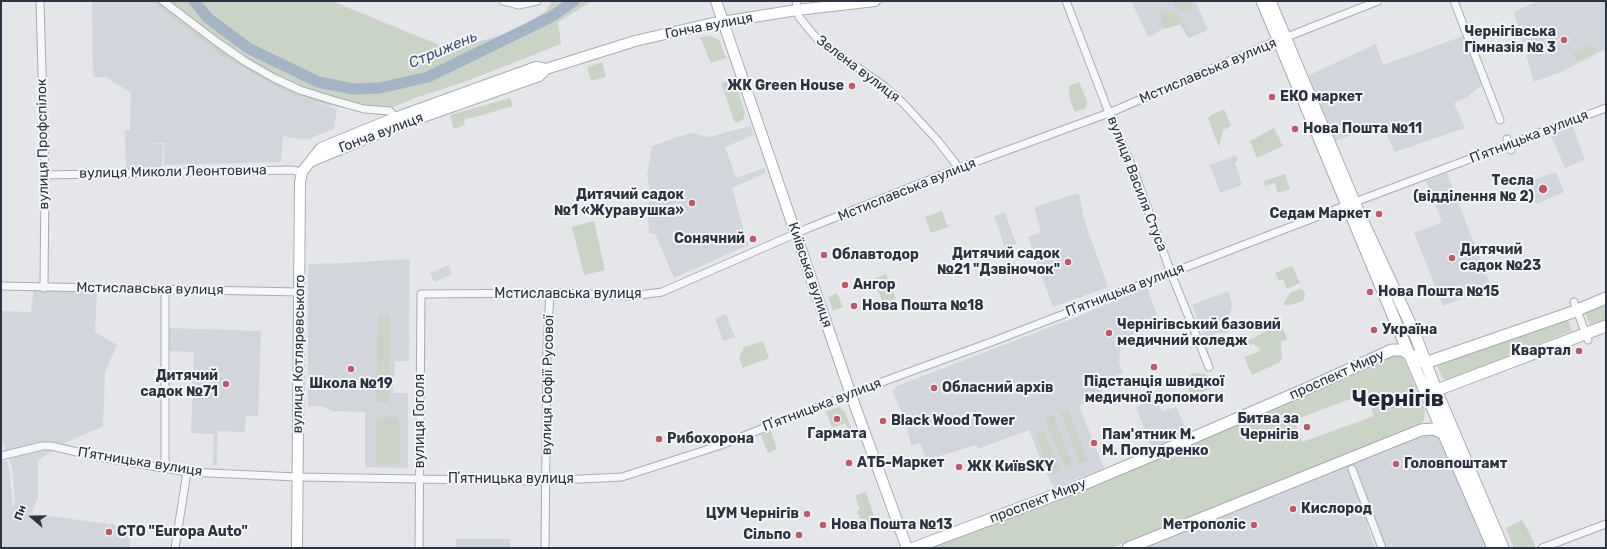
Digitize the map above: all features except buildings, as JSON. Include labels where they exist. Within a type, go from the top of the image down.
[{"type":"main road","points":[[1262,1],[1282,39],[1351,204],[1409,354],[1421,379],[1431,392],[1503,548]]},
{"type":"main road","points":[[1270,1],[1282,39]]},
{"type":"main road","points":[[1351,204],[1414,332],[1425,363],[1433,409],[1494,548]]},
{"type":"main road","points":[[1425,363],[1575,306],[1606,298]]},
{"type":"main road","points":[[1431,392],[1587,337],[1606,326]]},
{"type":"main road","points":[[1392,350],[1400,341],[1402,333]]},
{"type":"main road","name":"проспект Миру","points":[[914,548],[1084,484],[1308,388],[1392,350],[1402,350],[1425,363]]},
{"type":"main road","points":[[1421,379],[1425,363]]},
{"type":"main road","points":[[1421,430],[1429,420],[1433,409]]},
{"type":"main road","points":[[1128,548],[1421,430],[1433,429],[1443,433]]},
{"type":"street","name":"вулиця Профспілок","points":[[40,1],[45,175],[44,288]]},
{"type":"street","name":"Гонча вулиця","points":[[163,1],[217,42],[246,62],[274,78],[300,90],[332,100],[364,109],[390,112],[396,118]]},
{"type":"street","points":[[503,1],[519,5],[537,1]]},
{"type":"street","name":"Київська вулиця","points":[[716,1],[851,394],[907,548]]},
{"type":"street","name":"Гонча вулиця","points":[[308,162],[394,127],[539,76],[546,69],[635,40],[796,5],[875,1]]},
{"type":"street","name":"вулиця Василя Стуса","points":[[1066,1],[1109,113],[1135,174],[1171,272],[1209,367]]},
{"type":"street","name":"Мстиславська вулиця","points":[[421,294],[550,293],[632,296],[662,292],[796,233],[959,168],[1109,113],[1282,39],[1378,1]]},
{"type":"street","points":[[1454,1],[1500,120]]},
{"type":"street","name":"Зелена вулиця","points":[[796,5],[799,17],[818,40],[884,86],[904,104],[938,141],[959,168]]},
{"type":"street","name":"Гонча вулиця","points":[[308,162],[321,148],[396,118],[536,67],[546,69]]},
{"type":"street","name":"Пʼятницька вулиця","points":[[1,456],[42,446],[51,446],[99,457],[186,472],[298,477],[546,481],[622,478],[718,446],[1171,272],[1606,108]]},
{"type":"street","name":"вулиця Котляревського","points":[[297,548],[300,183],[302,172],[308,162]]},
{"type":"street","name":"вулиця Миколи Леонтовича","points":[[45,175],[292,170],[302,172]]},
{"type":"street","name":"Мстиславська вулиця","points":[[1,286],[300,292]]},
{"type":"street","points":[[165,290],[165,468]]},
{"type":"street","name":"вулиця Софії Русової","points":[[545,548],[547,346],[550,293]]},
{"type":"street","name":"вулиця Гоголя","points":[[419,548],[421,294]]},
{"type":"street","points":[[1575,306],[1587,337]]},
{"type":"street","points":[[1352,469],[1382,548]]},
{"type":"street","points":[[175,548],[186,472]]},
{"type":"street","points":[[1542,548],[1606,524]]},
{"type":"shaded area","points":[[92,1],[151,1],[182,24],[288,93],[337,109],[334,129],[308,139],[283,136],[281,162],[164,165],[164,143],[148,143],[163,144],[162,171],[126,171],[125,130],[130,130],[131,93],[106,77],[93,77]]},
{"type":"shaded area","points":[[151,1],[333,1],[452,50],[511,32],[545,12],[552,1],[592,1],[558,22],[561,44],[467,81],[415,98],[379,113],[327,105],[288,93],[221,55]]},
{"type":"shaded area","points":[[1131,1],[1195,1],[1208,30],[1189,38],[1180,24],[1160,30],[1155,35],[1150,37],[1148,36]]},
{"type":"shaded area","points":[[1173,1],[1189,1],[1193,9],[1187,12],[1181,11],[1174,6]]},
{"type":"shaded area","name":"Чернігівська Гімназія № 3","points":[[1538,1],[1605,1],[1606,49],[1563,71],[1534,82],[1514,12]]},
{"type":"shaded area","points":[[1167,10],[1180,17],[1188,33],[1192,37],[1187,36],[1181,24],[1164,29],[1159,12]]},
{"type":"shaded area","points":[[711,36],[719,40],[726,58],[711,63],[700,37]]},
{"type":"shaded area","points":[[1463,36],[1483,86],[1478,88],[1466,98],[1454,103],[1465,128],[1395,152],[1381,123],[1334,142],[1307,76],[1376,44],[1383,65]]},
{"type":"shaded area","points":[[1593,45],[1596,53],[1576,61],[1573,53]]},
{"type":"shaded area","points":[[602,62],[606,77],[591,81],[587,67]]},
{"type":"shaded area","points":[[734,79],[745,113],[743,120],[735,123],[721,83]]},
{"type":"shaded area","points":[[1079,82],[1087,101],[1085,109],[1075,112],[1070,100],[1069,86]]},
{"type":"shaded area","points":[[510,98],[513,106],[464,120],[465,125],[454,129],[450,115]]},
{"type":"shaded area","points":[[1224,109],[1231,126],[1223,130],[1219,147],[1208,119],[1211,115]]},
{"type":"shaded area","points":[[1572,124],[1585,160],[1565,168],[1550,133]]},
{"type":"shaded area","name":"Дитячий садок №1 «Журавушка»","points":[[750,126],[754,135],[725,147],[736,178],[764,168],[766,173],[732,188],[748,245],[674,278],[655,234],[649,233],[647,207],[651,198],[647,175],[652,146],[690,133],[709,137]]},
{"type":"shaded area","points":[[1274,128],[1283,146],[1257,158],[1250,141]]},
{"type":"shaded area","points":[[1236,155],[1238,161],[1235,162],[1242,185],[1220,193],[1210,165]]},
{"type":"shaded area","points":[[1556,172],[1564,192],[1536,204],[1527,182]]},
{"type":"shaded area","name":"Дитячий садок №23","points":[[1447,173],[1491,287],[1443,306],[1414,233],[1442,222],[1426,181]]},
{"type":"shaded area","points":[[1285,174],[1290,189],[1278,193],[1275,183],[1265,186],[1264,181]]},
{"type":"shaded area","name":"Дитячий садок №21 \"Дзвіночок\"","points":[[1079,193],[1083,216],[1108,287],[1053,307],[1028,237],[1041,232],[1034,207]]},
{"type":"shaded area","points":[[942,211],[948,227],[931,233],[925,217]]},
{"type":"shaded area","points":[[1005,212],[1016,244],[1005,248],[994,216]]},
{"type":"shaded area","points":[[594,221],[605,270],[584,275],[572,227]]},
{"type":"shaded area","name":"Школа №19","points":[[410,259],[409,361],[395,361],[393,393],[408,393],[408,468],[365,467],[365,412],[332,411],[322,406],[308,406],[308,264]]},
{"type":"shaded area","points":[[449,265],[452,274],[434,282],[430,273]]},
{"type":"shaded area","points":[[1292,266],[1300,283],[1287,289],[1283,279],[1279,281],[1275,273]]},
{"type":"shaded area","points":[[886,274],[896,299],[883,304],[874,279]]},
{"type":"shaded area","points":[[34,287],[97,293],[95,332],[117,345],[105,372],[103,426],[58,446],[38,461],[38,497],[32,513],[13,513],[33,514],[133,527],[129,548],[1,548],[1,461],[7,461],[10,474],[13,510],[15,499],[12,467],[1,438],[1,311],[31,312]]},
{"type":"shaded area","points":[[1147,287],[1160,324],[1121,339],[1119,363],[1123,373],[1101,382],[1103,397],[1079,406],[1104,468],[1054,488],[1041,461],[1029,430],[978,449],[976,445],[926,460],[920,443],[911,446],[905,419],[892,391],[897,386],[1074,318]]},
{"type":"shaded area","points":[[1302,288],[1305,294],[1303,301],[1286,306],[1284,304],[1290,293]]},
{"type":"shaded area","points":[[1228,291],[1232,304],[1228,333],[1218,333],[1204,338],[1192,305]]},
{"type":"shaded area","points":[[837,293],[843,307],[833,311],[828,297]]},
{"type":"shaded area","points":[[1606,301],[1606,320],[1590,326],[1584,309]]},
{"type":"shaded area","points":[[726,314],[735,337],[723,341],[715,318]]},
{"type":"shaded area","points":[[1566,314],[1572,331],[1446,381],[1442,377],[1438,367],[1439,362]]},
{"type":"shaded area","points":[[378,315],[390,315],[389,403],[376,402]]},
{"type":"shaded area","points":[[1281,324],[1287,339],[1281,342],[1282,359],[1280,362],[1252,375],[1244,357],[1260,351],[1259,348],[1253,344],[1240,347],[1239,345]]},
{"type":"shaded area","name":"Дитячий садок №71","points":[[168,328],[261,331],[258,416],[246,416],[245,432],[218,431],[217,465],[213,465],[214,434],[191,433],[194,352],[167,351]]},
{"type":"shaded area","points":[[763,341],[769,358],[743,368],[739,358],[744,347]]},
{"type":"shaded area","points":[[1392,355],[1400,355],[1403,358],[1425,410],[1424,420],[1421,424],[1111,548],[930,548],[1086,487]],"holes":[[[1366,393],[1374,416],[1302,442],[1294,420]]]},
{"type":"shaded area","points":[[1194,373],[1205,374],[1218,385],[1189,398],[1188,377]]},
{"type":"shaded area","points":[[1156,398],[1162,411],[1176,407],[1188,433],[1152,448],[1136,407]]},
{"type":"shaded area","points":[[839,407],[844,411],[853,431],[849,432],[845,423],[832,428],[826,411]]},
{"type":"shaded area","points":[[1068,410],[1088,460],[1080,463],[1061,413]]},
{"type":"shaded area","points":[[1053,415],[1073,466],[1065,469],[1045,419]]},
{"type":"shaded area","points":[[379,417],[396,417],[399,419],[400,460],[397,464],[380,464],[376,462],[376,420]]},
{"type":"shaded area","points":[[771,431],[777,449],[768,453],[761,435]]},
{"type":"shaded area","points":[[1041,431],[1045,433],[1061,472],[1054,474],[1049,470],[1035,435]]},
{"type":"shaded area","points":[[1428,433],[1441,437],[1489,548],[1385,548],[1375,522],[1367,525],[1375,548],[1142,548]]},
{"type":"shaded area","points":[[866,492],[875,519],[875,527],[868,531],[864,528],[857,511],[860,509],[855,496]]},
{"type":"shaded area","points":[[1522,520],[1536,548],[1514,548],[1506,528]]},
{"type":"shaded area","points":[[456,539],[510,539],[510,548],[456,548]]},
{"type":"waterway","name":"Стрижень","points":[[194,1],[208,18],[248,48],[318,82],[353,89],[380,88],[428,77],[551,17],[574,1]]},
{"type":"place","name":"Чернігівська Гімназія № 3","points":[[1564,40]]},
{"type":"place","name":"ЖК Green House","points":[[852,86]]},
{"type":"place","name":"ЕКО маркет","points":[[1272,97]]},
{"type":"place","name":"Нова Пошта №11","points":[[1295,129]]},
{"type":"place","name":"Тесла (відділення № 2)","points":[[1543,189]]},
{"type":"place","name":"Дитячий садок №1 «Журавушка»","points":[[692,203]]},
{"type":"place","name":"Седам Маркет","points":[[1379,214]]},
{"type":"place","name":"Сонячний","points":[[753,239]]},
{"type":"place","name":"Облавтодор","points":[[824,255]]},
{"type":"place","name":"Дитячий садок №23","points":[[1452,258]]},
{"type":"place","name":"Дитячий садок №21 \"Дзвіночок\"","points":[[1068,262]]},
{"type":"place","name":"Ангор","points":[[845,285]]},
{"type":"place","name":"Нова Пошта №15","points":[[1370,292]]},
{"type":"place","name":"Нова Пошта №18","points":[[854,306]]},
{"type":"place","name":"Україна","points":[[1374,330]]},
{"type":"place","name":"Чернігівський базовий медичний коледж","points":[[1109,333]]},
{"type":"place","name":"Квартал","points":[[1579,351]]},
{"type":"place","name":"Підстанція швидкої медичної допомоги","points":[[1154,367]]},
{"type":"place","name":"Школа №19","points":[[351,369]]},
{"type":"place","name":"Дитячий садок №71","points":[[226,384]]},
{"type":"place","name":"Обласний архів","points":[[934,388]]},
{"type":"place","name":"Гармата","points":[[837,419]]},
{"type":"place","name":"Black Wood Tower","points":[[883,421]]},
{"type":"place","name":"Битва за Чернігів","points":[[1307,427]]},
{"type":"place","name":"Рибохорона","points":[[659,439]]},
{"type":"place","name":"Пам'ятник М. М. Попудренко","points":[[1094,443]]},
{"type":"place","name":"АТБ-Маркет","points":[[849,463]]},
{"type":"place","name":"Головпоштамт","points":[[1396,464]]},
{"type":"place","name":"ЖК КиївSKY","points":[[959,467]]},
{"type":"place","name":"Кислород","points":[[1293,509]]},
{"type":"place","name":"ЦУМ Чернігів","points":[[807,514]]},
{"type":"place","name":"Нова Пошта №13","points":[[823,525]]},
{"type":"place","name":"Метрополіс","points":[[1254,525]]},
{"type":"place","name":"СТО \"Europa Auto\"","points":[[109,532]]},
{"type":"place","name":"Сільпо","points":[[799,535]]},
{"type":"district","name":"Чернігів","points":[[1398,400]]}]
